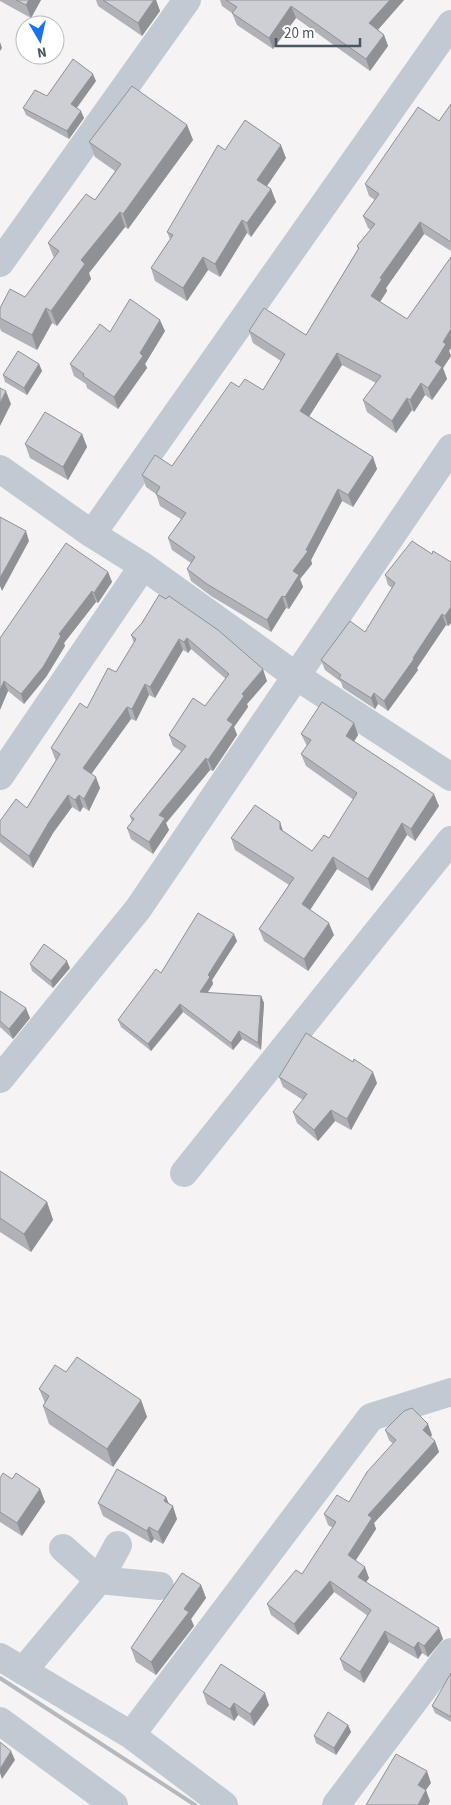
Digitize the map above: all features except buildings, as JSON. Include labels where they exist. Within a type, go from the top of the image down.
[{"type":"street","points":[[0,263],[187,0]]},
{"type":"street","points":[[92,534],[451,24]]},
{"type":"street","points":[[0,1079],[138,909],[451,448]]},
{"type":"street","points":[[0,469],[92,534],[143,566],[296,676],[451,777]]},
{"type":"street","points":[[0,776],[143,566]]},
{"type":"street","points":[[184,1172],[451,840]]},
{"type":"street","points":[[132,1735],[371,1416],[451,1392]]},
{"type":"street","points":[[22,1671],[99,1580],[118,1545]]},
{"type":"street","points":[[63,1548],[99,1580],[160,1586]]},
{"type":"street","points":[[336,1805],[451,1652]]},
{"type":"street","points":[[0,1657],[132,1735],[224,1805]]},
{"type":"street","points":[[0,1721],[114,1805]]},
{"type":"railway","points":[[0,1678],[195,1805]]}]
